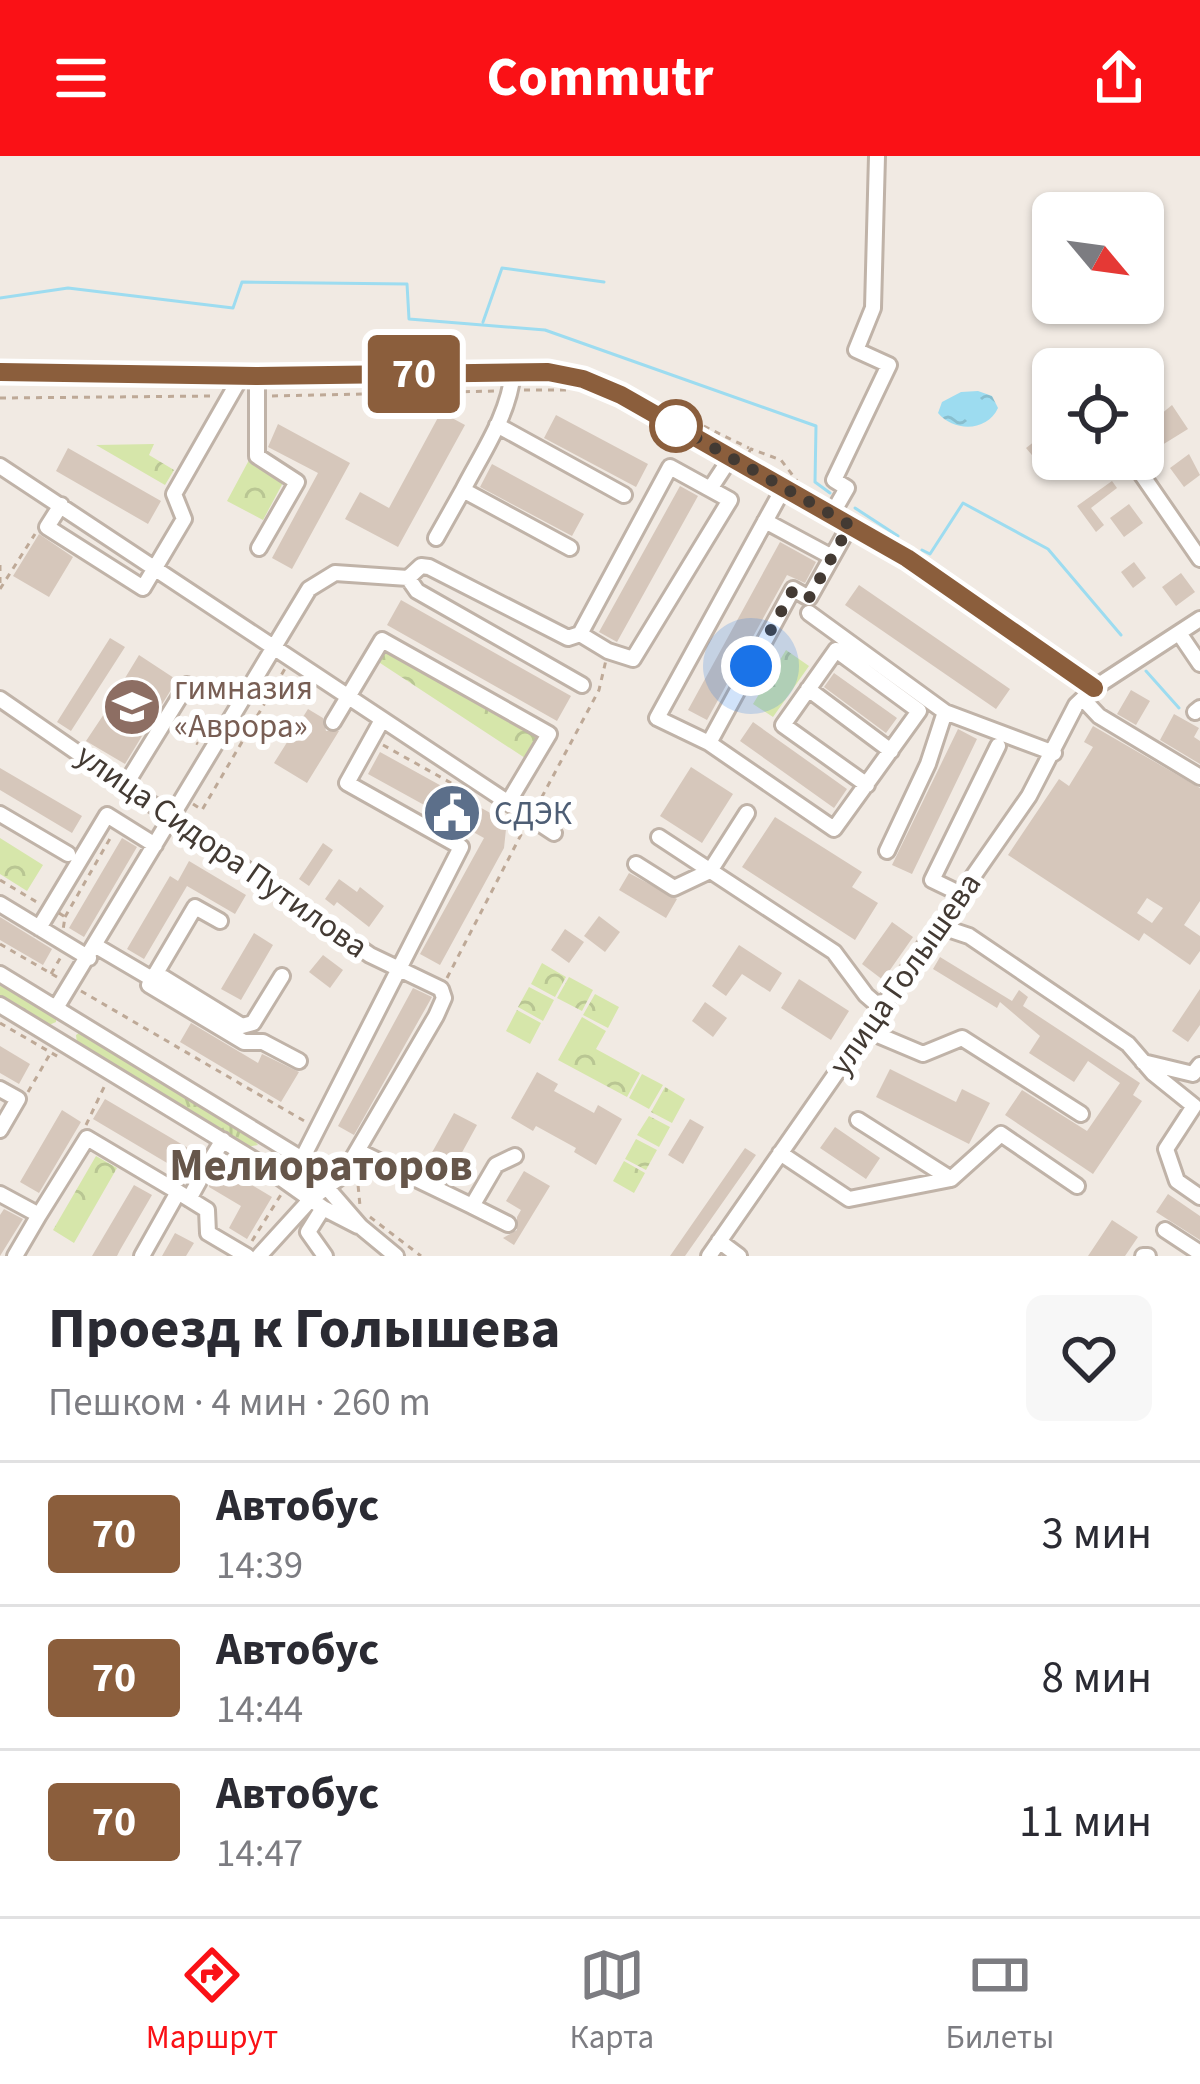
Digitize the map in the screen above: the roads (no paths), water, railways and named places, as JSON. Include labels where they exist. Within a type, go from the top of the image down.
[{"type":"street","points":[[832,514],[848,488],[835,480],[889,364],[856,350],[873,308],[877,156]]},
{"type":"street","points":[[0,372],[548,372],[583,379],[621,395],[946,583],[1089,694],[1099,716],[1200,777]]},
{"type":"street","points":[[436,538],[497,425],[513,372]]},
{"type":"street","points":[[249,375],[256,456],[297,482],[259,548]]},
{"type":"street","points":[[61,506],[46,527],[143,588],[184,519],[175,494],[249,375]]},
{"type":"street","points":[[497,425],[624,495]]},
{"type":"street","points":[[710,489],[731,457]]},
{"type":"street","points":[[0,466],[554,832]]},
{"type":"street","points":[[53,1036],[71,986],[273,644],[320,579],[335,573],[408,578],[421,566],[429,567],[568,638],[580,634],[670,467],[730,500],[633,659],[580,634]]},
{"type":"street","points":[[1145,480],[1200,559]]},
{"type":"street","points":[[784,487],[657,718],[709,743],[834,829],[867,785],[919,711],[836,650],[783,724],[867,785]]},
{"type":"street","points":[[463,490],[570,548]]},
{"type":"street","points":[[765,520],[832,557]]},
{"type":"street","points":[[709,743],[793,590],[809,598],[850,525]]},
{"type":"street","points":[[408,578],[417,591],[583,686]]},
{"type":"street","points":[[809,614],[945,712],[1054,753]]},
{"type":"street","points":[[1089,694],[1200,619]]},
{"type":"street","points":[[1179,633],[1200,664]]},
{"type":"street","points":[[333,722],[382,640],[550,734],[509,801]]},
{"type":"street","points":[[126,784],[187,685]]},
{"type":"street","points":[[808,689],[891,751]]},
{"type":"street","name":"улица Голышева","points":[[709,1256],[961,894],[1089,694]]},
{"type":"street","name":"улица Сидора Путилова","points":[[0,699],[370,956],[441,989],[444,998],[360,1152]]},
{"type":"street","points":[[886,851],[928,764],[945,712]]},
{"type":"street","points":[[302,1159],[461,848],[347,783],[382,720]]},
{"type":"street","points":[[961,894],[932,880],[998,746]]},
{"type":"street","points":[[635,864],[674,888],[710,871],[747,813]]},
{"type":"street","points":[[0,814],[68,854]]},
{"type":"street","points":[[39,928],[107,815],[155,845]]},
{"type":"street","points":[[659,837],[834,952],[881,1008]]},
{"type":"street","points":[[0,904],[39,928],[164,978],[242,1026],[253,1023],[282,976]]},
{"type":"street","points":[[220,921],[195,907],[149,985],[244,1042],[263,1042],[298,1061]]},
{"type":"street","points":[[939,926],[969,936],[1129,1045],[1194,1106],[1166,1149],[1177,1181],[1200,1198]]},
{"type":"street","points":[[0,974],[302,1159],[361,1227],[396,1256]]},
{"type":"street","points":[[0,1005],[361,1227]]},
{"type":"street","points":[[866,1030],[923,1054],[962,1038],[1081,1114]]},
{"type":"street","points":[[1143,1061],[1193,1074],[1200,1065]]},
{"type":"street","points":[[0,1089],[18,1099],[0,1130]]},
{"type":"street","points":[[857,1120],[951,1179]]},
{"type":"street","points":[[780,1153],[849,1199],[951,1179],[1001,1134],[1077,1186]]},
{"type":"street","points":[[15,1256],[87,1138],[207,1210],[208,1234],[243,1254]]},
{"type":"street","points":[[210,1161],[223,1140]]},
{"type":"street","points":[[260,1256],[317,1204],[360,1152],[508,1224]]},
{"type":"street","points":[[472,1206],[496,1165],[515,1156]]},
{"type":"street","points":[[142,1256],[183,1196],[199,1181]]},
{"type":"street","points":[[0,1194],[39,1215]]},
{"type":"street","points":[[317,1204],[308,1232],[325,1256]]},
{"type":"street","points":[[1166,1230],[1200,1253]]},
{"type":"street","points":[[718,1241],[739,1256]]},
{"type":"water","points":[[961,392],[992,396],[998,408],[986,422],[961,426],[938,413],[942,402]]},
{"type":"waterway","points":[[483,322],[502,268],[604,282]]},
{"type":"waterway","points":[[0,298],[68,288],[233,308],[242,282],[407,284],[409,319],[545,330],[816,426],[815,482],[830,493]]},
{"type":"waterway","points":[[922,550],[930,554],[963,503],[1048,549],[1121,635]]},
{"type":"waterway","points":[[855,508],[898,536]]},
{"type":"waterway","points":[[1146,671],[1179,708]]},
{"type":"place","name":"гимназия «Аврора»","points":[[132,707]]},
{"type":"place","name":"СДЭК","points":[[452,813]]},
{"type":"district","name":"Мелиораторов","points":[[321,1166]]}]
